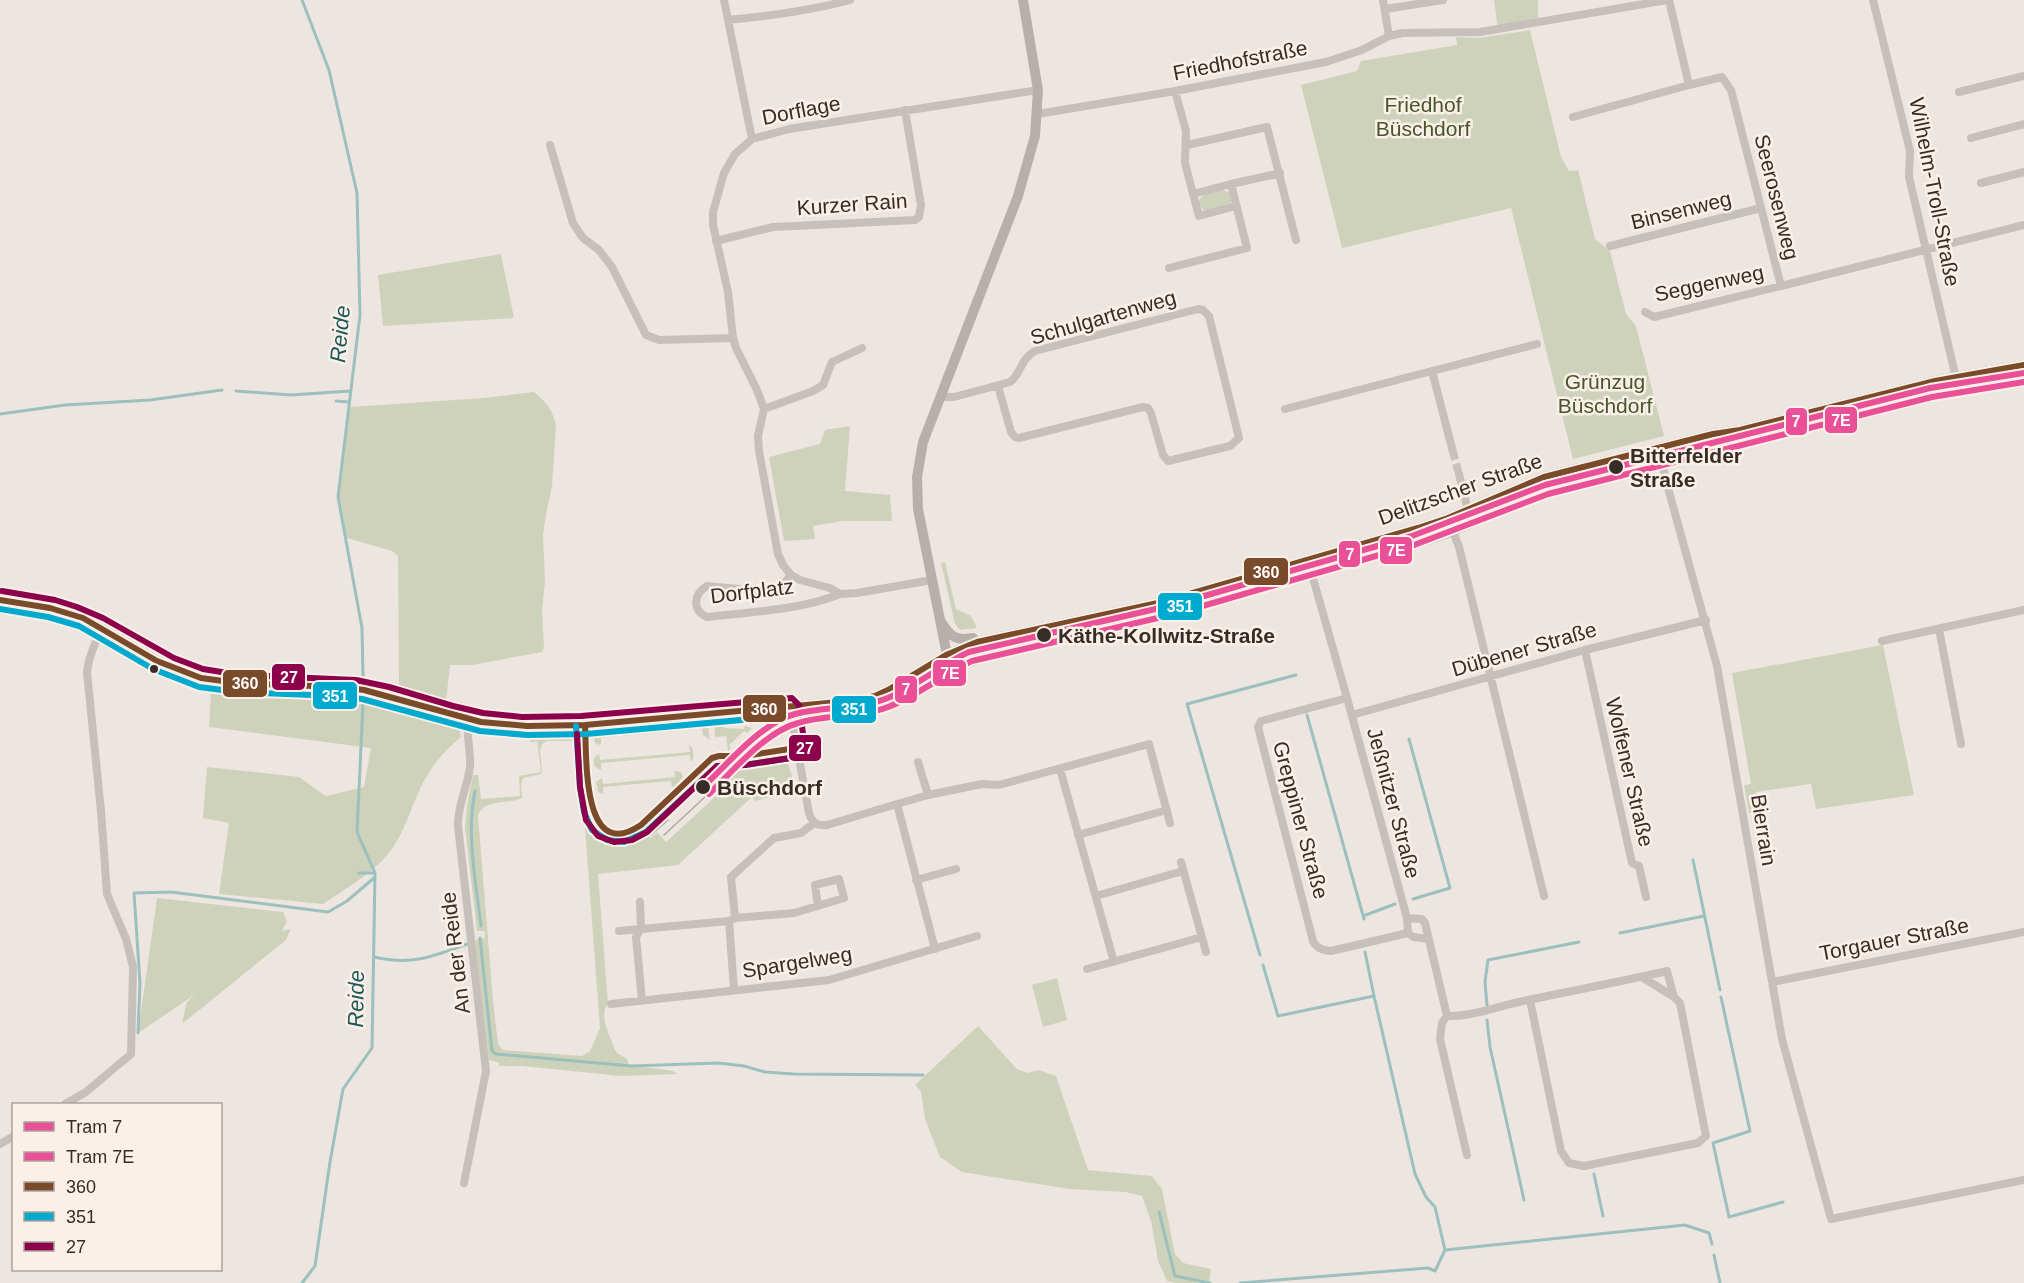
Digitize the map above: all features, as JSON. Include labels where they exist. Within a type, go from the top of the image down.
[{"type":"main road","points":[[950,669],[918,509],[916,477],[923,442],[1026,172],[1035,135],[1038,90],[1023,0]]},
{"type":"main road","name":"Delitzscher Straße","points":[[0,600],[50,608],[83,618],[157,661],[201,678],[238,683],[364,690],[468,719],[508,725],[555,726],[850,701],[875,696],[906,681],[946,655],[977,642],[1134,609],[1408,531],[1468,510],[1545,477],[1659,447],[1740,430],[1956,377],[2024,365]]},
{"type":"main road","name":"Delitzscher Straße","points":[[709,714],[792,719],[855,713],[879,708],[908,696],[950,669],[981,658],[1169,612],[1364,556],[1410,546],[1454,531],[1541,494],[1959,391],[2024,380]]},
{"type":"main road","points":[[937,611],[945,628],[954,638],[965,640],[1034,624],[1061,623]]},
{"type":"street","points":[[724,0],[752,139]]},
{"type":"street","points":[[728,20],[774,16],[850,0]]},
{"type":"street","points":[[1389,36],[1384,4],[1443,0]]},
{"type":"street","points":[[1573,117],[1689,85],[1668,0]]},
{"type":"street","name":"Friedhofstraße","points":[[1038,114],[1175,92],[1326,62],[1362,50],[1389,36],[1403,33],[1498,30],[1668,0]]},
{"type":"street","name":"Wilhelm-Troll-Straße","points":[[1873,0],[1910,151],[1909,177],[1959,391]]},
{"type":"street","points":[[1959,92],[2024,76]]},
{"type":"street","name":"Seerosenweg","points":[[1689,85],[1722,77],[1731,90],[1781,286],[2024,225]]},
{"type":"street","name":"Dorflage","points":[[764,409],[733,338],[728,292],[716,241],[713,212],[721,183],[735,154],[752,139],[789,129],[1038,90]]},
{"type":"street","points":[[1175,92],[1186,131],[1185,163],[1199,216],[1236,206]]},
{"type":"street","name":"Kurzer Rain","points":[[716,241],[773,227],[915,220],[920,216],[921,205],[905,110]]},
{"type":"street","points":[[1971,138],[2024,124]]},
{"type":"street","points":[[1187,145],[1267,127],[1296,240]]},
{"type":"street","points":[[550,145],[573,223],[583,238],[599,250],[612,267],[646,335],[659,340],[733,338]]},
{"type":"street","points":[[1982,183],[2024,172]]},
{"type":"street","points":[[1193,194],[1280,173]]},
{"type":"street","points":[[1169,268],[1247,248],[1231,184]]},
{"type":"street","name":"Binsenweg","points":[[1610,246],[1761,208]]},
{"type":"street","name":"Seggenweg","points":[[1645,312],[1654,317],[1781,286]]},
{"type":"street","name":"Schulgartenweg","points":[[940,397],[954,397],[1010,382],[1015,378],[1027,356],[1035,351],[1198,309],[1203,310],[1209,316],[1239,438],[1230,446],[1168,461],[1163,455],[1151,413],[1143,406],[1019,438],[1011,432],[998,386]]},
{"type":"street","points":[[1286,409],[1537,344]]},
{"type":"street","points":[[791,575],[778,554],[759,451],[758,436],[764,409],[823,385],[832,362],[862,348]]},
{"type":"street","points":[[1432,371],[1453,452]]},
{"type":"street","name":"Bierrain","points":[[1659,447],[1718,666],[1782,1039],[1831,1219],[2024,1180]]},
{"type":"street","points":[[1459,474],[1471,524]]},
{"type":"street","points":[[1454,531],[1492,677],[1544,896]]},
{"type":"street","points":[[1311,571],[1347,698]]},
{"type":"street","name":"Dorfplatz","points":[[840,594],[830,588],[800,580],[791,575],[778,590],[759,591],[708,586],[700,593],[696,603],[700,614],[707,617],[778,608],[827,599],[840,594],[932,580]]},
{"type":"street","points":[[1882,641],[2024,610]]},
{"type":"street","name":"Dübener Straße","points":[[1352,715],[1585,650],[1706,620]]},
{"type":"street","points":[[68,1103],[86,1092],[131,1054],[133,967],[126,939],[107,894],[87,672],[92,647],[103,628]]},
{"type":"street","points":[[1939,629],[1961,744]]},
{"type":"street","name":"Wolfener Straße","points":[[1585,650],[1632,863],[1639,867],[1646,897]]},
{"type":"street","name":"Jeßnitzer Straße","points":[[1347,698],[1407,918],[1408,933]]},
{"type":"street","name":"Greppiner Straße","points":[[1347,698],[1261,721],[1258,727],[1315,945],[1321,950],[1331,951],[1408,933]]},
{"type":"street","points":[[790,707],[808,813],[814,823]]},
{"type":"street","name":"An der Reide","points":[[464,1183],[486,1071],[458,826],[458,816],[470,767],[466,735],[468,719]]},
{"type":"street","name":"Spargelweg","points":[[734,990],[731,877],[774,838],[801,833],[814,823],[827,825],[928,795],[982,784],[999,785],[1149,744],[1167,810]]},
{"type":"street","points":[[918,762],[928,795]]},
{"type":"street","points":[[1060,769],[1114,962]]},
{"type":"street","points":[[897,804],[935,949]]},
{"type":"street","points":[[1078,835],[1167,810],[1170,823]]},
{"type":"street","points":[[1181,862],[1206,952]]},
{"type":"street","points":[[916,880],[956,869]]},
{"type":"street","points":[[1095,896],[1184,871]]},
{"type":"street","points":[[640,902],[641,928],[636,937],[642,1000]]},
{"type":"street","points":[[619,931],[794,913],[818,906]]},
{"type":"street","points":[[1407,918],[1422,919],[1425,923],[1447,1016],[1442,1023],[1440,1039],[1467,1155]]},
{"type":"street","name":"Torgauer Straße","points":[[1772,982],[2024,932]]},
{"type":"street","points":[[1408,933],[1413,938],[1428,939]]},
{"type":"street","name":"Spargelweg","points":[[611,1005],[829,980],[977,936]]},
{"type":"street","points":[[1087,969],[1202,937]]},
{"type":"street","points":[[1447,1016],[1462,1017],[1481,1010],[1667,971],[1674,997]]},
{"type":"street","points":[[1530,1000],[1561,1151],[1569,1163],[1584,1166],[1698,1143],[1706,1136],[1680,1003],[1642,977]]},
{"type":"green space","points":[[1494,0],[1538,0],[1538,19],[1498,30]]},
{"type":"green space","points":[[1530,30],[1561,157],[1569,171],[1578,170],[1595,239],[1610,251],[1626,314],[1636,326],[1664,436],[1573,459],[1511,208],[1342,248],[1301,85],[1357,71],[1361,61],[1457,45],[1456,37],[1479,38]]},
{"type":"green space","points":[[1220,189],[1231,193],[1230,204],[1205,211],[1200,206],[1200,199]]},
{"type":"green space","points":[[501,254],[514,318],[383,326],[378,275]]},
{"type":"green space","points":[[534,392],[548,407],[556,426],[552,486],[543,535],[544,648],[542,652],[472,665],[450,665],[446,701],[399,685],[398,556],[392,551],[347,538],[338,497],[350,407],[484,398]]},
{"type":"green space","points":[[850,426],[845,491],[890,495],[892,521],[843,521],[813,526],[815,539],[784,541],[769,457],[820,444],[825,430]]},
{"type":"green space","points":[[945,562],[956,609],[971,616],[977,628],[960,630],[955,624],[941,563]]},
{"type":"green space","points":[[1883,645],[1914,795],[1816,809],[1811,784],[1756,792],[1759,812],[1749,813],[1744,785],[1751,784],[1732,673]]},
{"type":"green space","points":[[211,690],[360,702],[459,727],[461,737],[430,771],[396,844],[389,853],[366,874],[323,904],[219,894],[229,823],[203,818],[207,767],[299,777],[326,796],[364,787],[371,748],[209,727]]},
{"type":"green space","points":[[708,725],[710,740],[703,735],[699,727],[601,738],[601,745],[596,744],[594,740],[597,735]]},
{"type":"green space","points":[[724,725],[724,728],[744,729],[745,726],[752,728],[747,733],[744,731],[729,745],[731,748],[728,751],[726,736],[715,737],[714,726]]},
{"type":"green space","points":[[530,736],[578,737],[588,815],[592,823],[604,835],[619,839],[635,835],[643,830],[651,838],[657,832],[666,842],[729,784],[746,762],[751,762],[752,767],[760,766],[759,761],[782,759],[788,763],[796,790],[755,801],[752,797],[678,865],[598,874],[608,1004],[604,1019],[614,1048],[617,1053],[627,1059],[629,1065],[673,1071],[677,1074],[621,1076],[522,1066],[499,1066],[499,1063],[489,1060],[475,943],[477,939],[485,938],[485,931],[477,931],[465,827],[467,806],[473,775],[478,775],[481,799],[520,796],[519,776],[541,772],[537,741],[530,742]],"holes":[[[547,741],[576,743],[579,748],[600,1028],[590,1051],[582,1056],[503,1050],[498,1044],[493,1001],[478,815],[481,810],[491,804],[522,798],[523,778],[542,772],[540,750],[542,744]]]},
{"type":"green space","points":[[689,745],[693,753],[691,762],[690,755],[601,763],[601,770],[594,766],[594,758],[599,754],[600,760],[690,752]]},
{"type":"green space","points":[[674,771],[681,772],[683,777],[674,787],[671,781],[603,787],[603,794],[598,792],[596,782],[602,778],[603,784],[675,777]]},
{"type":"green space","points":[[157,898],[283,912],[287,922],[282,931],[291,929],[286,940],[182,1024],[186,1004],[197,990],[190,998],[138,1033]]},
{"type":"green space","points":[[1057,978],[1067,1020],[1043,1027],[1032,985]]},
{"type":"green space","points":[[978,1026],[1017,1069],[1027,1073],[1039,1070],[1056,1076],[1088,1170],[1152,1176],[1162,1189],[1175,1254],[1183,1263],[1211,1269],[1209,1283],[1167,1281],[1158,1261],[1151,1221],[1142,1196],[1125,1192],[1069,1189],[962,1172],[940,1157],[925,1119],[921,1091],[915,1085]]},
{"type":"waterway","name":"Reide","points":[[302,0],[329,70],[357,193],[360,315],[338,497],[362,628],[363,676]]},
{"type":"waterway","points":[[0,414],[65,405],[150,400],[222,390]]},
{"type":"waterway","points":[[236,391],[291,395],[350,391]]},
{"type":"waterway","points":[[336,401],[349,402]]},
{"type":"waterway","points":[[1260,955],[1187,704],[1296,675]]},
{"type":"waterway","name":"Reide","points":[[302,1283],[315,1266],[343,1089],[372,1048],[375,873],[357,832],[363,704]]},
{"type":"waterway","points":[[1307,715],[1364,919]]},
{"type":"waterway","points":[[1409,739],[1450,888],[1413,899]]},
{"type":"waterway","points":[[475,791],[471,824],[481,926]]},
{"type":"waterway","points":[[1693,860],[1720,990]]},
{"type":"waterway","points":[[359,873],[375,873]]},
{"type":"waterway","points":[[138,1033],[140,983],[134,893],[171,892],[328,912],[347,901],[374,878]]},
{"type":"waterway","points":[[1363,916],[1395,904]]},
{"type":"waterway","points":[[1620,933],[1704,916]]},
{"type":"waterway","points":[[480,938],[492,1051],[496,1054],[631,1066],[718,1063],[744,1066],[765,1072],[794,1074],[923,1075]]},
{"type":"waterway","points":[[1487,1005],[1485,982],[1488,960],[1579,942]]},
{"type":"waterway","points":[[374,957],[388,960],[412,960],[434,956],[470,943]]},
{"type":"waterway","points":[[1365,952],[1374,996]]},
{"type":"waterway","points":[[1263,965],[1278,1016],[1374,996],[1415,1174],[1426,1197],[1435,1207],[1445,1250]]},
{"type":"waterway","points":[[1721,997],[1750,1131],[1713,1143],[1729,1217],[1783,1202]]},
{"type":"waterway","points":[[1487,1020],[1490,1047],[1524,1200]]},
{"type":"waterway","points":[[1594,1174],[1603,1216]]},
{"type":"waterway","points":[[1159,1212],[1175,1276],[1210,1283]]},
{"type":"waterway","points":[[1240,1283],[1428,1268],[1435,1271],[1445,1250],[1685,1225],[1709,1233],[1712,1244]]},
{"type":"waterway","points":[[1714,1255],[1720,1283]]},
{"type":"tunnel","points":[[1453,452],[1459,474]]},
{"type":"tram line","name":"7","points":[[703,787],[746,745],[782,719],[795,714],[863,705],[885,699],[907,689],[969,652],[1173,605],[1412,536],[1545,485],[1930,388],[2024,373]]},
{"type":"tram line","name":"7E","points":[[709,794],[750,753],[786,728],[809,720],[866,713],[888,707],[972,661],[1175,614],[1414,545],[1548,494],[1932,397],[2024,382]]},
{"type":"tram line","points":[[664,835],[733,771],[761,733]]},
{"type":"tram line","points":[[651,835],[668,820]]},
{"type":"transit line","name":"360","points":[[0,600],[50,608],[83,618],[157,661],[201,678],[238,683],[364,690],[481,722],[527,726],[585,725],[850,701],[875,696],[888,690],[946,655],[977,642],[1158,603],[1418,528],[1448,518],[1544,477],[1935,381],[2024,365]]},
{"type":"transit line","name":"351","points":[[0,609],[48,617],[79,626],[153,669],[199,687],[238,692],[362,699],[480,731],[527,735],[586,734],[851,710],[879,704],[950,663],[980,651],[1160,612],[1421,537],[1547,486],[1937,390],[2024,374]]},
{"type":"transit line","name":"27","points":[[2,591],[55,600],[77,607],[103,618],[174,658],[203,669],[240,675],[356,680],[483,713],[522,717],[581,716],[792,698],[799,705],[805,748],[803,754],[797,757],[745,765],[717,766],[647,832],[632,840],[614,842],[598,836],[586,820],[580,787],[577,734]]},
{"type":"transit line","name":"360","points":[[585,725],[591,802],[597,819],[607,831],[621,833],[641,825],[712,758],[796,748]]},
{"type":"transit line","name":"351","points":[[576,726],[584,812],[592,830],[607,840],[624,842],[646,832],[717,766],[745,765],[797,757]]},
{"type":"place","name":"Bitterfelder Straße","points":[[1616,467]]},
{"type":"place","name":"Käthe-Kollwitz-Straße","points":[[1044,635]]},
{"type":"place","name":"Büschdorf","points":[[703,787]]},
{"type":"park label","name":"Friedhof Büschdorf","points":[[1423,116]]},
{"type":"park label","name":"Grünzug Büschdorf","points":[[1605,393]]}]
